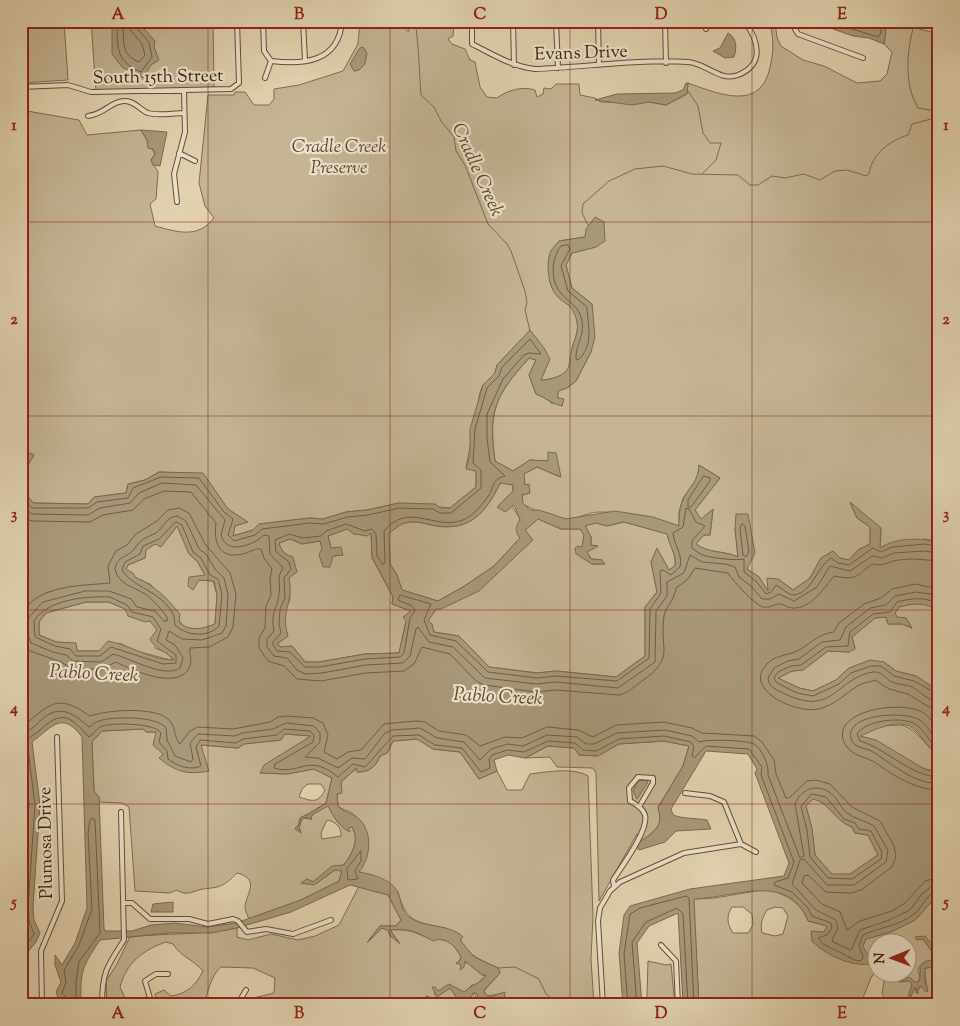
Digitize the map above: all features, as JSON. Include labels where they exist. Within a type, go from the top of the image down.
[{"type":"street","name":"South 15th Street","points":[[21,86],[68,85],[91,92],[231,90],[239,83],[237,21]]},
{"type":"street","points":[[263,21],[264,51],[270,61],[265,78]]},
{"type":"street","points":[[303,21],[305,60]]},
{"type":"street","points":[[270,61],[320,58],[332,49],[341,32],[342,21]]},
{"type":"street","name":"Evans Drive","points":[[472,21],[472,44],[514,65],[536,69],[694,62],[728,76],[740,74],[750,67],[755,58],[757,46],[753,34],[744,21]]},
{"type":"street","points":[[513,21],[514,65]]},
{"type":"street","points":[[556,21],[558,68]]},
{"type":"street","points":[[704,21],[706,29]]},
{"type":"street","points":[[795,21],[795,29],[798,34],[862,58]]},
{"type":"street","points":[[599,65],[598,23],[665,22],[666,62]]},
{"type":"street","points":[[177,202],[174,174],[186,132],[184,91]]},
{"type":"street","points":[[88,116],[101,114],[113,104],[124,101],[131,102],[151,114],[184,113]]},
{"type":"street","points":[[179,153],[195,161]]},
{"type":"street","name":"Plumosa Drive","points":[[42,1005],[40,951],[62,901],[57,736]]},
{"type":"street","points":[[614,886],[614,880],[642,831],[644,814],[630,800],[628,794],[632,782],[638,777],[653,778],[653,783],[639,807]]},
{"type":"street","points":[[686,793],[710,796],[724,802],[741,844]]},
{"type":"street","points":[[102,1005],[102,980],[117,949],[124,940],[121,812]]},
{"type":"street","points":[[603,1005],[598,921],[600,908],[614,886],[680,854],[741,844],[756,852]]},
{"type":"street","points":[[124,903],[132,903],[150,919],[189,920],[208,924],[233,918],[247,932],[274,929],[293,934],[331,920]]},
{"type":"street","points":[[661,945],[676,961],[678,1005]]},
{"type":"street","points":[[152,1005],[144,985],[145,981],[156,974],[168,974]]},
{"type":"street","points":[[237,1005],[246,990]]},
{"type":"green space","points":[[21,21],[64,21],[68,80],[21,83]]},
{"type":"green space","points":[[91,21],[213,21],[214,87],[96,91]]},
{"type":"green space","name":"Cradle Creek Preserve","points":[[360,21],[397,21],[405,25],[407,31],[409,31],[408,21],[454,21],[453,36],[448,39],[452,44],[465,49],[470,60],[475,62],[480,87],[487,97],[497,98],[510,91],[525,88],[535,90],[537,97],[543,94],[544,88],[551,89],[556,84],[579,84],[580,95],[595,98],[601,102],[649,102],[666,105],[687,94],[688,83],[725,95],[748,95],[758,90],[765,81],[773,50],[773,38],[769,21],[775,21],[777,38],[781,46],[803,60],[824,66],[857,83],[880,81],[887,74],[892,52],[884,44],[886,23],[917,21],[916,28],[939,34],[939,542],[925,539],[880,548],[881,528],[850,503],[857,518],[870,527],[870,544],[858,550],[849,560],[840,558],[833,551],[821,558],[810,578],[793,590],[778,579],[769,593],[759,577],[747,569],[735,529],[738,557],[706,549],[695,544],[704,535],[710,535],[713,510],[701,520],[695,510],[720,478],[699,465],[698,477],[683,498],[679,512],[679,526],[640,516],[609,512],[595,512],[565,519],[542,513],[522,503],[522,495],[530,493],[525,486],[523,474],[537,467],[560,477],[548,461],[530,460],[513,471],[495,461],[493,443],[494,416],[501,394],[529,358],[536,360],[529,375],[536,394],[547,399],[552,404],[557,398],[558,391],[567,388],[576,381],[591,352],[592,304],[572,288],[566,265],[572,253],[596,247],[585,237],[559,241],[550,264],[549,275],[552,287],[558,296],[573,309],[578,325],[568,370],[558,377],[541,380],[545,372],[522,339],[497,365],[495,373],[483,385],[480,392],[466,468],[476,471],[476,487],[450,508],[399,503],[367,510],[346,512],[323,519],[310,518],[259,524],[253,530],[232,536],[235,526],[247,522],[228,509],[203,474],[159,472],[145,480],[128,484],[126,493],[94,497],[88,504],[33,503],[25,493],[21,492],[21,476],[34,455],[21,449],[21,110],[79,120],[87,135],[141,130],[155,154],[151,160],[158,172],[156,199],[150,204],[155,226],[179,232],[194,231],[208,225],[214,218],[205,206],[199,183],[208,95],[234,95],[235,92],[245,92],[254,105],[269,105],[274,99],[274,89],[299,85],[343,71],[358,44]]},
{"type":"green space","points":[[501,482],[513,485],[513,491],[507,498],[520,519],[520,538],[494,566],[438,601],[402,590],[397,575],[390,564],[388,533],[409,522],[448,527],[468,522],[483,510]]},
{"type":"green space","points":[[538,519],[561,529],[580,529],[584,535],[581,555],[592,564],[604,564],[602,560],[591,559],[587,552],[597,546],[591,545],[591,537],[585,525],[596,523],[607,526],[624,522],[668,534],[675,558],[675,566],[669,570],[657,549],[651,562],[657,592],[645,607],[645,656],[616,677],[556,671],[537,673],[489,667],[459,636],[434,632],[428,621],[436,609],[465,597],[532,540],[525,530]]},
{"type":"green space","points":[[177,525],[189,554],[197,561],[205,575],[199,580],[213,581],[217,595],[215,624],[203,629],[185,628],[150,584],[134,577],[126,569],[128,565],[145,558],[145,550],[155,544],[161,546]]},
{"type":"green space","points":[[347,529],[354,534],[371,533],[372,558],[393,597],[392,604],[411,611],[406,621],[399,653],[365,654],[319,662],[305,662],[292,646],[281,647],[277,644],[288,636],[284,624],[285,610],[290,600],[289,578],[293,557],[284,552],[279,543],[290,539],[302,544],[320,541],[322,548],[333,556],[343,555],[331,548],[328,536]]},
{"type":"green space","points":[[86,602],[109,602],[150,620],[157,630],[155,648],[167,653],[174,661],[133,650],[120,643],[99,651],[77,651],[76,644],[56,642],[39,635],[39,622],[46,613]]},
{"type":"green space","points":[[915,603],[929,604],[939,611],[939,691],[916,676],[896,671],[884,662],[849,668],[836,680],[813,691],[799,688],[778,678],[792,671],[803,670],[828,651],[849,652],[855,648],[852,637],[875,618],[886,617],[888,624],[902,624],[912,628],[906,618],[897,618],[895,613],[899,607]]},
{"type":"green space","points":[[902,725],[917,734],[939,756],[939,772],[918,766],[879,744],[859,736],[879,726]]},
{"type":"green space","points":[[143,729],[146,732],[157,732],[159,749],[163,754],[159,758],[200,745],[238,748],[244,744],[281,740],[284,734],[312,736],[260,773],[287,774],[314,769],[332,778],[326,803],[299,819],[299,824],[295,829],[301,833],[299,827],[302,818],[311,819],[312,815],[328,805],[337,821],[348,828],[352,827],[355,842],[344,865],[332,867],[313,882],[307,879],[302,883],[317,883],[335,870],[342,871],[339,881],[301,900],[249,919],[245,907],[250,887],[249,879],[237,873],[222,886],[190,893],[177,890],[170,893],[135,891],[129,807],[122,803],[99,802],[99,797],[94,792],[92,742],[102,731]],"holes":[[[308,784],[321,784],[325,790],[320,798],[308,800],[299,797],[302,789]],[[327,820],[337,825],[341,836],[322,839],[321,833]]]},
{"type":"green space","points":[[418,739],[433,749],[460,752],[479,779],[497,771],[507,790],[522,790],[530,774],[568,771],[588,776],[593,916],[591,959],[594,1005],[492,1005],[489,1001],[504,999],[499,994],[487,996],[484,991],[500,973],[498,968],[474,956],[464,946],[460,934],[414,919],[405,910],[398,892],[359,872],[365,848],[366,833],[364,826],[352,813],[338,806],[337,794],[341,793],[341,782],[357,768],[358,772],[372,768],[380,756],[387,753],[393,741]]},
{"type":"green space","points":[[664,741],[689,746],[683,766],[658,807],[660,818],[658,826],[643,840],[637,834],[599,901],[596,773],[593,768],[557,767],[550,757],[525,758],[548,746],[575,748],[579,755],[597,756],[619,744]]},
{"type":"green space","points":[[813,798],[819,800],[841,821],[852,827],[855,833],[868,835],[878,855],[850,874],[832,875],[815,855],[812,829],[806,806]]},
{"type":"green space","points":[[359,886],[388,895],[401,920],[396,926],[380,926],[368,941],[382,928],[388,930],[390,936],[399,942],[390,930],[405,930],[429,939],[444,940],[453,945],[461,957],[458,963],[468,963],[482,975],[486,975],[464,993],[450,985],[438,991],[434,988],[435,995],[451,988],[457,998],[453,1005],[242,1005],[245,1000],[274,993],[275,978],[253,968],[221,967],[210,985],[205,1005],[173,1005],[170,999],[158,1002],[155,994],[164,990],[171,996],[182,993],[194,985],[203,971],[173,944],[166,942],[143,953],[126,971],[120,987],[128,1005],[107,1005],[106,981],[117,964],[130,937],[211,932],[237,928],[237,937],[248,940],[271,934],[298,940],[315,936],[339,925]]},
{"type":"green space","points":[[768,889],[781,894],[797,904],[808,921],[828,926],[824,932],[863,945],[868,938],[869,984],[860,1005],[699,1005],[693,899],[715,898]],"holes":[[[732,907],[743,907],[752,914],[753,925],[748,933],[733,933],[729,926],[729,914]],[[775,907],[783,908],[788,916],[783,934],[775,936],[762,933],[761,924],[767,910]]]},
{"type":"green space","points":[[939,894],[939,945],[935,947],[925,939],[926,936],[918,939],[918,934],[884,934],[915,920]]},
{"type":"green space","points":[[918,939],[923,939],[938,960],[923,963],[918,969]]},
{"type":"green space","points":[[648,961],[666,965],[671,964],[675,1005],[645,1005]]},
{"type":"green space","points":[[939,967],[939,1005],[907,1005],[915,987],[916,993],[921,986],[926,992],[924,969]]},
{"type":"green space","points":[[884,984],[912,984],[908,998],[903,1005],[889,1005],[882,994]]},
{"type":"green space","points":[[474,992],[478,1001],[484,1001],[485,1005],[456,1005],[460,1000],[470,999]]},
{"type":"water","points":[[112,21],[137,21],[155,41],[154,47],[159,60],[151,65],[143,78],[122,67],[112,54]]},
{"type":"water","points":[[833,21],[884,21],[886,33],[884,44],[869,38],[853,36],[833,29]]},
{"type":"water","points":[[728,33],[735,40],[736,50],[734,57],[725,58],[713,51],[720,48]]},
{"type":"water","points":[[363,47],[367,53],[365,64],[359,70],[354,71],[350,64],[360,48]]},
{"type":"water","points":[[686,83],[688,83],[687,94],[666,105],[649,102],[632,105],[595,100],[617,94],[675,93],[683,90]]},
{"type":"water","points":[[141,130],[167,132],[160,166],[153,165],[151,160],[155,154],[153,149],[148,148],[147,140]]},
{"type":"water","name":"Pablo Creek","points":[[595,217],[604,222],[605,241],[596,247],[572,253],[566,265],[572,288],[592,304],[595,337],[591,352],[576,381],[567,388],[558,391],[558,398],[564,399],[562,406],[536,394],[529,375],[536,360],[529,358],[517,371],[501,394],[494,416],[493,443],[495,461],[513,471],[530,460],[548,461],[548,452],[556,453],[561,477],[537,467],[524,474],[525,485],[529,484],[530,493],[522,495],[523,503],[530,510],[539,510],[566,519],[615,511],[653,517],[679,526],[681,505],[696,479],[699,465],[720,478],[695,510],[701,519],[713,509],[710,535],[704,535],[696,544],[706,549],[738,557],[735,529],[736,514],[748,514],[755,553],[747,569],[759,577],[768,591],[767,578],[778,579],[793,590],[810,578],[821,558],[833,551],[840,558],[849,560],[858,550],[870,544],[870,527],[857,518],[850,502],[881,528],[880,548],[886,544],[908,539],[939,542],[939,611],[920,604],[899,607],[895,613],[897,617],[906,618],[912,628],[902,624],[888,624],[886,617],[875,618],[852,637],[855,649],[849,652],[828,651],[803,670],[792,671],[778,678],[799,688],[813,691],[836,680],[849,668],[870,660],[884,662],[896,671],[916,676],[939,691],[939,756],[915,730],[902,724],[880,728],[860,736],[876,740],[926,770],[939,772],[939,894],[915,920],[891,932],[868,934],[868,938],[863,946],[868,956],[868,964],[856,964],[832,956],[812,941],[811,931],[824,932],[827,926],[808,921],[799,906],[788,896],[774,892],[758,891],[694,899],[699,1005],[683,1002],[678,913],[649,926],[637,943],[642,1005],[623,1005],[619,953],[624,915],[630,906],[690,889],[784,876],[789,863],[755,773],[757,769],[748,754],[706,751],[671,809],[673,815],[707,820],[711,829],[676,831],[665,842],[639,850],[636,845],[658,826],[660,815],[658,808],[683,766],[689,746],[664,741],[619,744],[598,756],[579,755],[574,748],[548,746],[525,758],[508,755],[494,760],[497,771],[479,779],[460,752],[433,749],[417,739],[393,741],[387,753],[380,756],[372,768],[357,772],[356,768],[341,782],[342,793],[337,794],[338,806],[361,821],[369,840],[366,861],[359,872],[376,876],[392,885],[398,893],[404,912],[415,921],[451,930],[463,937],[460,940],[474,957],[498,968],[500,973],[484,990],[485,994],[490,997],[505,992],[504,999],[489,1001],[492,1005],[485,1005],[484,1001],[478,1001],[477,994],[474,992],[470,999],[460,1000],[453,1005],[457,998],[450,988],[437,997],[432,987],[435,987],[438,991],[449,984],[464,992],[486,975],[482,975],[465,961],[464,967],[460,970],[461,965],[456,963],[460,961],[461,957],[450,943],[442,940],[433,941],[412,931],[390,930],[400,944],[390,935],[388,930],[382,928],[367,943],[380,926],[396,926],[401,920],[388,895],[350,885],[291,912],[237,928],[211,933],[169,933],[100,940],[83,970],[81,1005],[62,1001],[56,992],[61,982],[55,965],[55,955],[62,965],[75,943],[87,908],[82,737],[69,724],[63,723],[51,727],[32,742],[40,805],[33,906],[34,920],[40,933],[36,942],[21,960],[21,492],[25,493],[33,503],[88,504],[94,497],[126,493],[128,484],[145,480],[159,472],[203,473],[228,509],[248,522],[235,526],[233,536],[253,530],[259,524],[310,518],[323,519],[346,512],[367,510],[399,503],[435,504],[440,508],[450,508],[476,487],[476,471],[466,469],[470,454],[470,429],[483,385],[495,373],[497,365],[530,330],[550,359],[541,380],[551,379],[568,369],[577,334],[577,324],[573,311],[558,297],[552,288],[548,270],[549,258],[551,250],[559,241],[585,237],[586,229]],"holes":[[[500,483],[513,485],[513,491],[497,507],[505,512],[514,505],[520,519],[516,528],[520,538],[494,566],[438,601],[402,590],[397,575],[390,564],[389,533],[409,522],[448,527],[468,522],[483,511]],[[538,519],[561,529],[580,529],[584,535],[582,547],[578,546],[575,548],[576,554],[592,564],[605,564],[602,560],[591,559],[587,552],[598,546],[591,545],[591,537],[585,526],[596,523],[607,526],[624,522],[667,534],[675,558],[675,566],[669,570],[657,548],[651,562],[657,592],[645,607],[645,656],[616,677],[556,671],[537,673],[489,667],[459,636],[434,632],[432,624],[428,621],[436,609],[441,609],[479,591],[533,540],[525,530]],[[177,526],[189,554],[197,561],[205,575],[189,577],[188,586],[193,590],[199,580],[214,581],[217,595],[215,624],[196,629],[183,625],[179,622],[180,614],[165,597],[126,569],[128,565],[145,558],[146,550],[155,544],[161,547]],[[347,529],[354,534],[367,536],[371,533],[372,557],[393,597],[392,604],[411,611],[403,617],[406,621],[399,653],[365,654],[319,662],[305,662],[292,646],[281,647],[277,644],[288,636],[285,620],[290,594],[289,578],[297,572],[293,557],[284,552],[279,543],[290,539],[302,544],[320,541],[322,548],[319,555],[323,567],[330,567],[333,556],[343,555],[341,547],[331,548],[328,536]],[[86,602],[109,602],[125,609],[128,616],[145,622],[150,621],[157,630],[150,639],[155,646],[174,660],[157,658],[108,641],[99,651],[77,651],[76,643],[56,642],[39,635],[39,622],[46,613]],[[143,729],[146,732],[156,732],[153,745],[163,754],[159,758],[176,769],[194,773],[209,771],[201,745],[238,748],[244,744],[281,740],[285,734],[311,736],[264,765],[260,773],[287,774],[314,769],[332,778],[326,803],[310,814],[301,817],[299,825],[295,828],[301,833],[299,827],[303,818],[309,817],[311,820],[312,815],[328,806],[334,817],[343,827],[350,832],[348,828],[352,827],[355,842],[344,865],[332,866],[313,882],[307,879],[301,883],[314,885],[335,870],[342,871],[339,881],[301,900],[236,923],[207,927],[175,923],[151,925],[132,931],[106,931],[104,929],[99,797],[94,791],[92,742],[102,731]],[[813,799],[824,804],[841,821],[852,827],[855,833],[868,835],[878,855],[850,874],[832,874],[815,855],[812,829],[806,806]]]},
{"type":"water","points":[[21,449],[34,455],[21,476]]},
{"type":"water","points":[[647,780],[648,782],[637,799],[633,791],[638,781]]},
{"type":"water","points":[[173,902],[173,912],[151,912],[153,904]]},
{"type":"water","points":[[924,936],[935,946],[939,945],[939,967],[925,968],[925,982],[928,991],[926,992],[921,986],[918,988],[918,994],[915,987],[907,1005],[903,1005],[908,998],[912,984],[918,984],[920,966],[926,961],[938,960],[933,957],[932,951],[923,939],[918,940],[918,937]]},
{"type":"waterway","name":"Cradle Creek","points":[[415,21],[421,95],[434,107],[441,121],[454,137],[456,151],[465,165],[488,224],[511,251],[525,291],[527,302],[525,310],[530,331]]},
{"type":"waterway","points":[[915,21],[908,54],[910,87],[918,108],[935,111]]},
{"type":"waterway","points":[[688,91],[698,106],[703,133],[710,143],[721,143],[716,160],[703,173]]},
{"type":"waterway","points":[[588,225],[582,213],[583,204],[609,181],[635,169],[663,166],[692,174],[738,175],[750,185],[758,185],[772,176],[785,178],[804,174],[820,180],[835,171],[847,170],[866,176],[869,174],[874,160],[882,149],[908,135],[912,124],[935,118],[939,106]]},
{"type":"waterway","points":[[498,968],[515,967],[539,979],[546,994],[560,1005]]},
{"type":"waterway","points":[[424,1005],[426,996],[435,999],[437,997]]},
{"type":"waterway","points":[[410,1005],[411,1002],[417,1005]]}]
